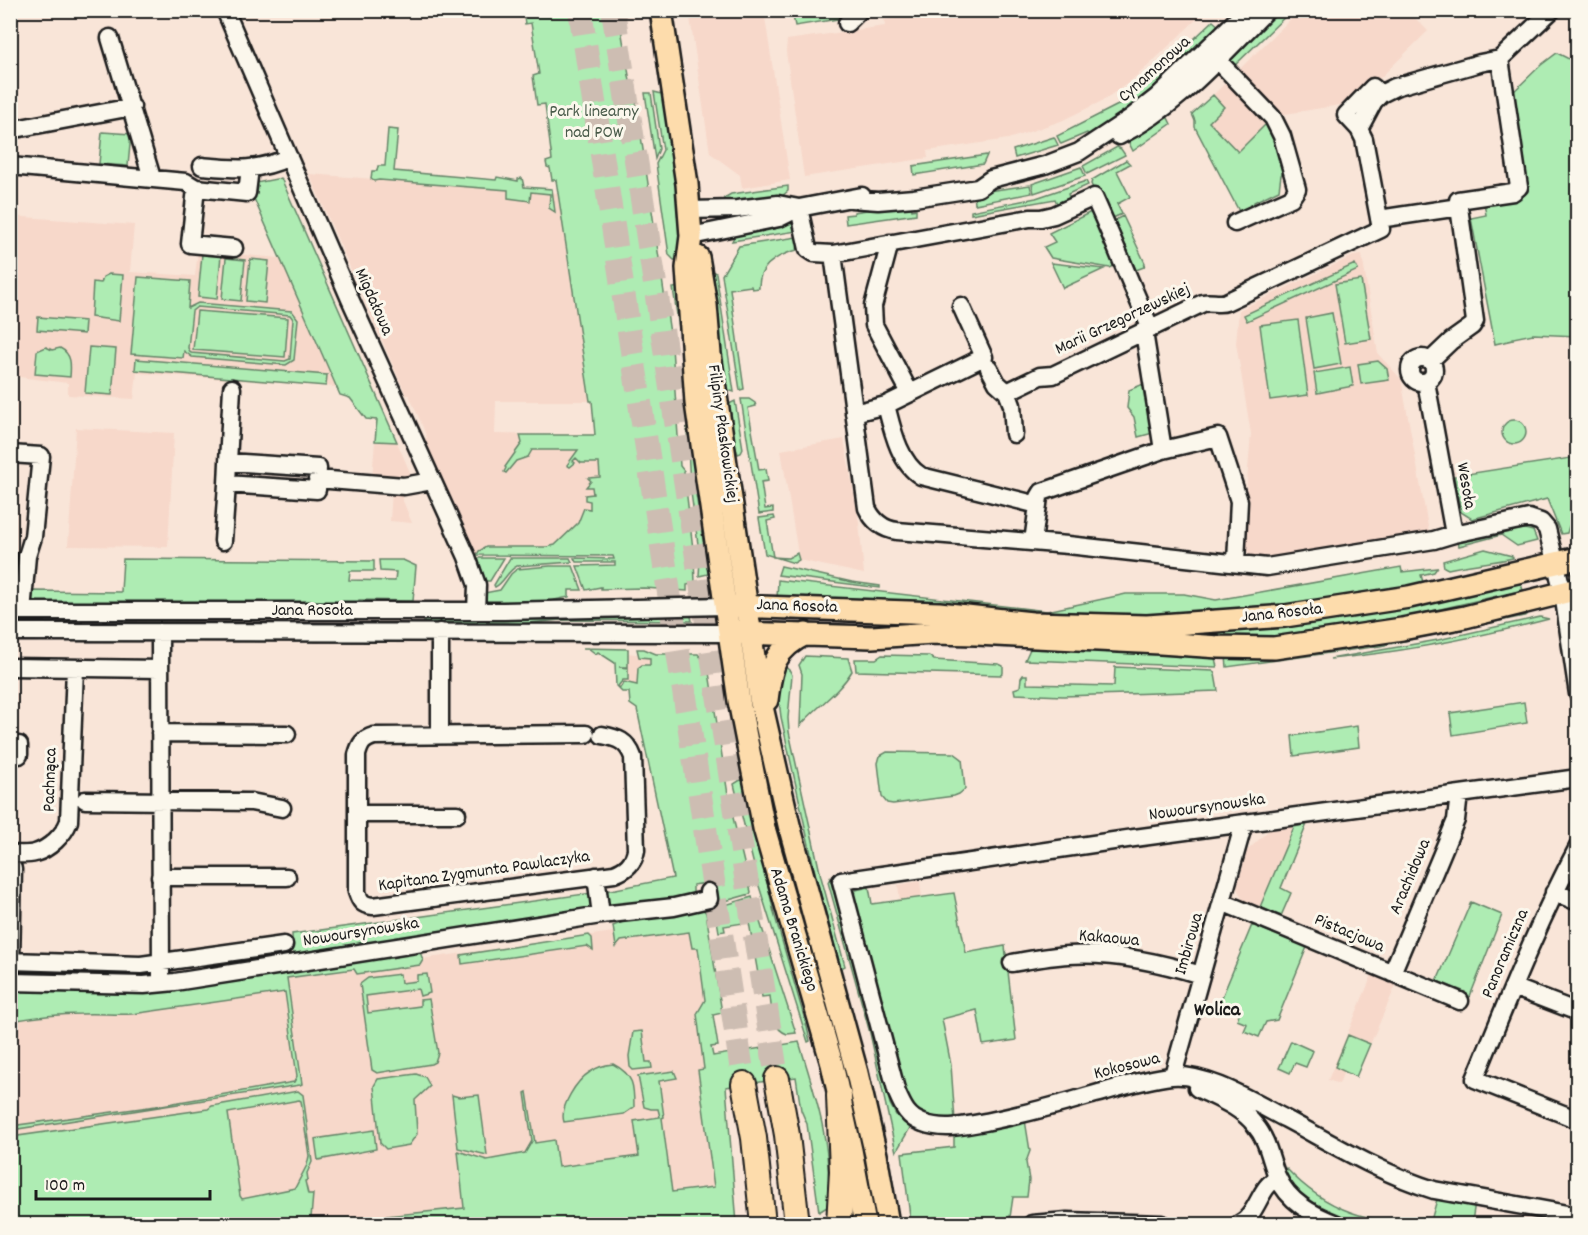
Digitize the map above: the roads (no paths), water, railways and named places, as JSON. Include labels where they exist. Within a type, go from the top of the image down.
[{"type":"highway","points":[[777,1079],[787,1135],[797,1224]]},
{"type":"highway","points":[[744,1084],[754,1138],[763,1224]]},
{"type":"highway","points":[[839,1096],[842,1171],[840,1221]]},
{"type":"main road","name":"Filipiny Płaskowickiej","points":[[661,10],[687,184],[691,236],[687,268],[694,391],[728,633]]},
{"type":"main road","name":"Filipiny Płaskowickiej","points":[[691,236],[700,266],[710,354],[750,633]]},
{"type":"main road","name":"Jana Rosoła","points":[[724,606],[939,613],[1032,623],[1147,626],[1285,616],[1409,597],[1578,558]]},
{"type":"main road","name":"Jana Rosoła","points":[[728,633],[872,637],[933,633],[976,634],[1274,648],[1465,617],[1570,591]]},
{"type":"main road","name":"Adama Branickiego","points":[[728,633],[746,743],[766,836],[810,986],[839,1096],[865,1221]]},
{"type":"main road","name":"Adama Branickiego","points":[[750,633],[765,718],[789,825],[857,1073],[887,1219]]},
{"type":"main road","name":"Adama Branickiego","points":[[765,718],[773,664],[787,645],[806,634]]},
{"type":"street","name":"Migdałowa","points":[[225,10],[474,576],[478,591],[476,611]]},
{"type":"street","points":[[847,23],[860,10]]},
{"type":"street","name":"Cynamonowa","points":[[691,236],[779,218],[799,208],[851,200],[870,193],[978,176],[991,179],[1045,165],[1091,149],[1136,128],[1183,94],[1247,10]]},
{"type":"street","name":"Cynamonowa","points":[[1212,54],[1267,10]]},
{"type":"street","points":[[1359,129],[1374,101],[1381,94],[1395,87],[1500,59],[1552,10]]},
{"type":"street","points":[[110,38],[152,178]]},
{"type":"street","points":[[1212,54],[1273,118],[1282,136],[1298,189],[1291,198],[1235,223]]},
{"type":"street","name":"Marii Grzegorzewskiej","points":[[1007,392],[1040,376],[1053,375],[1203,303],[1226,302],[1380,224],[1459,207],[1458,200],[1517,190],[1519,187],[1500,59]]},
{"type":"street","points":[[1380,224],[1364,139],[1359,129],[1346,115],[1373,87],[1381,94]]},
{"type":"street","points":[[10,130],[132,107]]},
{"type":"street","points":[[201,166],[250,168],[272,165],[289,157]]},
{"type":"street","points":[[10,166],[152,178],[186,182],[196,188],[247,193],[250,168]]},
{"type":"street","points":[[196,188],[190,244],[234,248]]},
{"type":"street","points":[[799,208],[808,249],[814,253],[833,254],[1030,218],[1041,218],[1094,197],[1124,264],[1127,278],[1148,330],[1163,450]]},
{"type":"street","name":"Cynamonowa","points":[[689,210],[737,209],[778,204],[799,208]]},
{"type":"street","name":"Wesoła","points":[[1459,207],[1475,321],[1430,361],[1417,359],[1410,371],[1414,379],[1426,382],[1454,534],[1533,518],[1547,529],[1557,564],[1570,591]]},
{"type":"street","points":[[890,243],[873,306],[874,325],[910,393]]},
{"type":"street","points":[[833,254],[867,508],[878,524],[897,531],[1033,542],[1267,567],[1434,540],[1454,534]]},
{"type":"street","points":[[961,306],[997,383],[1007,392],[1012,405],[1014,434]]},
{"type":"street","points":[[854,413],[886,405],[987,362]]},
{"type":"street","points":[[223,541],[232,388]]},
{"type":"street","points":[[886,405],[903,455],[910,468],[916,473],[1038,505]]},
{"type":"street","points":[[1033,542],[1039,497],[1042,492],[1163,450],[1218,437],[1239,501],[1236,562]]},
{"type":"street","points":[[10,454],[41,456],[33,537],[16,611]]},
{"type":"street","points":[[226,484],[317,490],[318,468],[228,462]]},
{"type":"street","points":[[317,479],[404,486],[432,482]]},
{"type":"street","points":[[1570,591],[1578,694]]},
{"type":"street","name":"Jana Rosoła","points":[[16,611],[476,611],[724,606]]},
{"type":"street","name":"Jana Rosoła","points":[[10,632],[728,633]]},
{"type":"street","points":[[160,632],[161,983]]},
{"type":"street","points":[[440,632],[440,734]]},
{"type":"street","points":[[10,667],[160,669]]},
{"type":"street","name":"Pachnąca","points":[[12,861],[46,848],[62,834],[69,821],[75,668]]},
{"type":"street","points":[[160,733],[287,734]]},
{"type":"street","name":"Kapitana Zygmunta Pawlaczyka","points":[[440,734],[594,734],[623,741],[633,757],[636,850],[633,860],[617,873],[446,898],[366,905],[359,900],[357,892],[357,755],[363,741],[375,736],[440,734]]},
{"type":"street","name":"Nowoursynowska","points":[[841,881],[1578,778]]},
{"type":"street","name":"Arachidowa","points":[[1392,973],[1456,820],[1459,794]]},
{"type":"street","points":[[85,800],[250,802],[282,808]]},
{"type":"street","points":[[357,814],[457,814]]},
{"type":"street","name":"Imbirowa","points":[[1180,1076],[1201,975],[1244,823]]},
{"type":"street","name":"Panoramiczna","points":[[1578,847],[1554,892],[1475,1079],[1578,1120]]},
{"type":"street","points":[[12,861],[11,961],[141,965],[284,945]]},
{"type":"street","points":[[596,876],[601,915]]},
{"type":"street","points":[[160,877],[287,877]]},
{"type":"street","name":"Kokosowa","points":[[841,881],[897,1093],[903,1108],[915,1120],[933,1126],[970,1125],[1044,1108],[1137,1082],[1180,1076],[1203,1080],[1238,1095],[1419,1185],[1434,1190],[1578,1216]]},
{"type":"street","name":"Nowoursynowska","points":[[10,982],[144,985],[161,983],[601,915],[674,907],[709,899],[708,892]]},
{"type":"street","points":[[1554,892],[1578,902]]},
{"type":"street","name":"Pistacjowa","points":[[1222,902],[1460,1001]]},
{"type":"street","name":"Kakaowa","points":[[1012,963],[1067,955],[1106,956],[1163,965],[1201,975]]},
{"type":"street","points":[[1513,987],[1578,1012]]},
{"type":"street","points":[[1180,1076],[1194,1087],[1236,1108],[1256,1126],[1266,1142],[1278,1178],[1291,1197],[1299,1204],[1337,1224]]},
{"type":"street","points":[[1239,1224],[1251,1215],[1270,1183],[1278,1178]]},
{"type":"street","points":[[1032,1224],[1067,1221],[1162,1224]]},
{"type":"tunnel","points":[[580,10],[744,1084]]},
{"type":"tunnel","points":[[613,10],[777,1079]]},
{"type":"district","name":"Wolica","points":[[1217,1011]]},
{"type":"park label","name":"Park linearny nad POW","points":[[594,122]]}]
